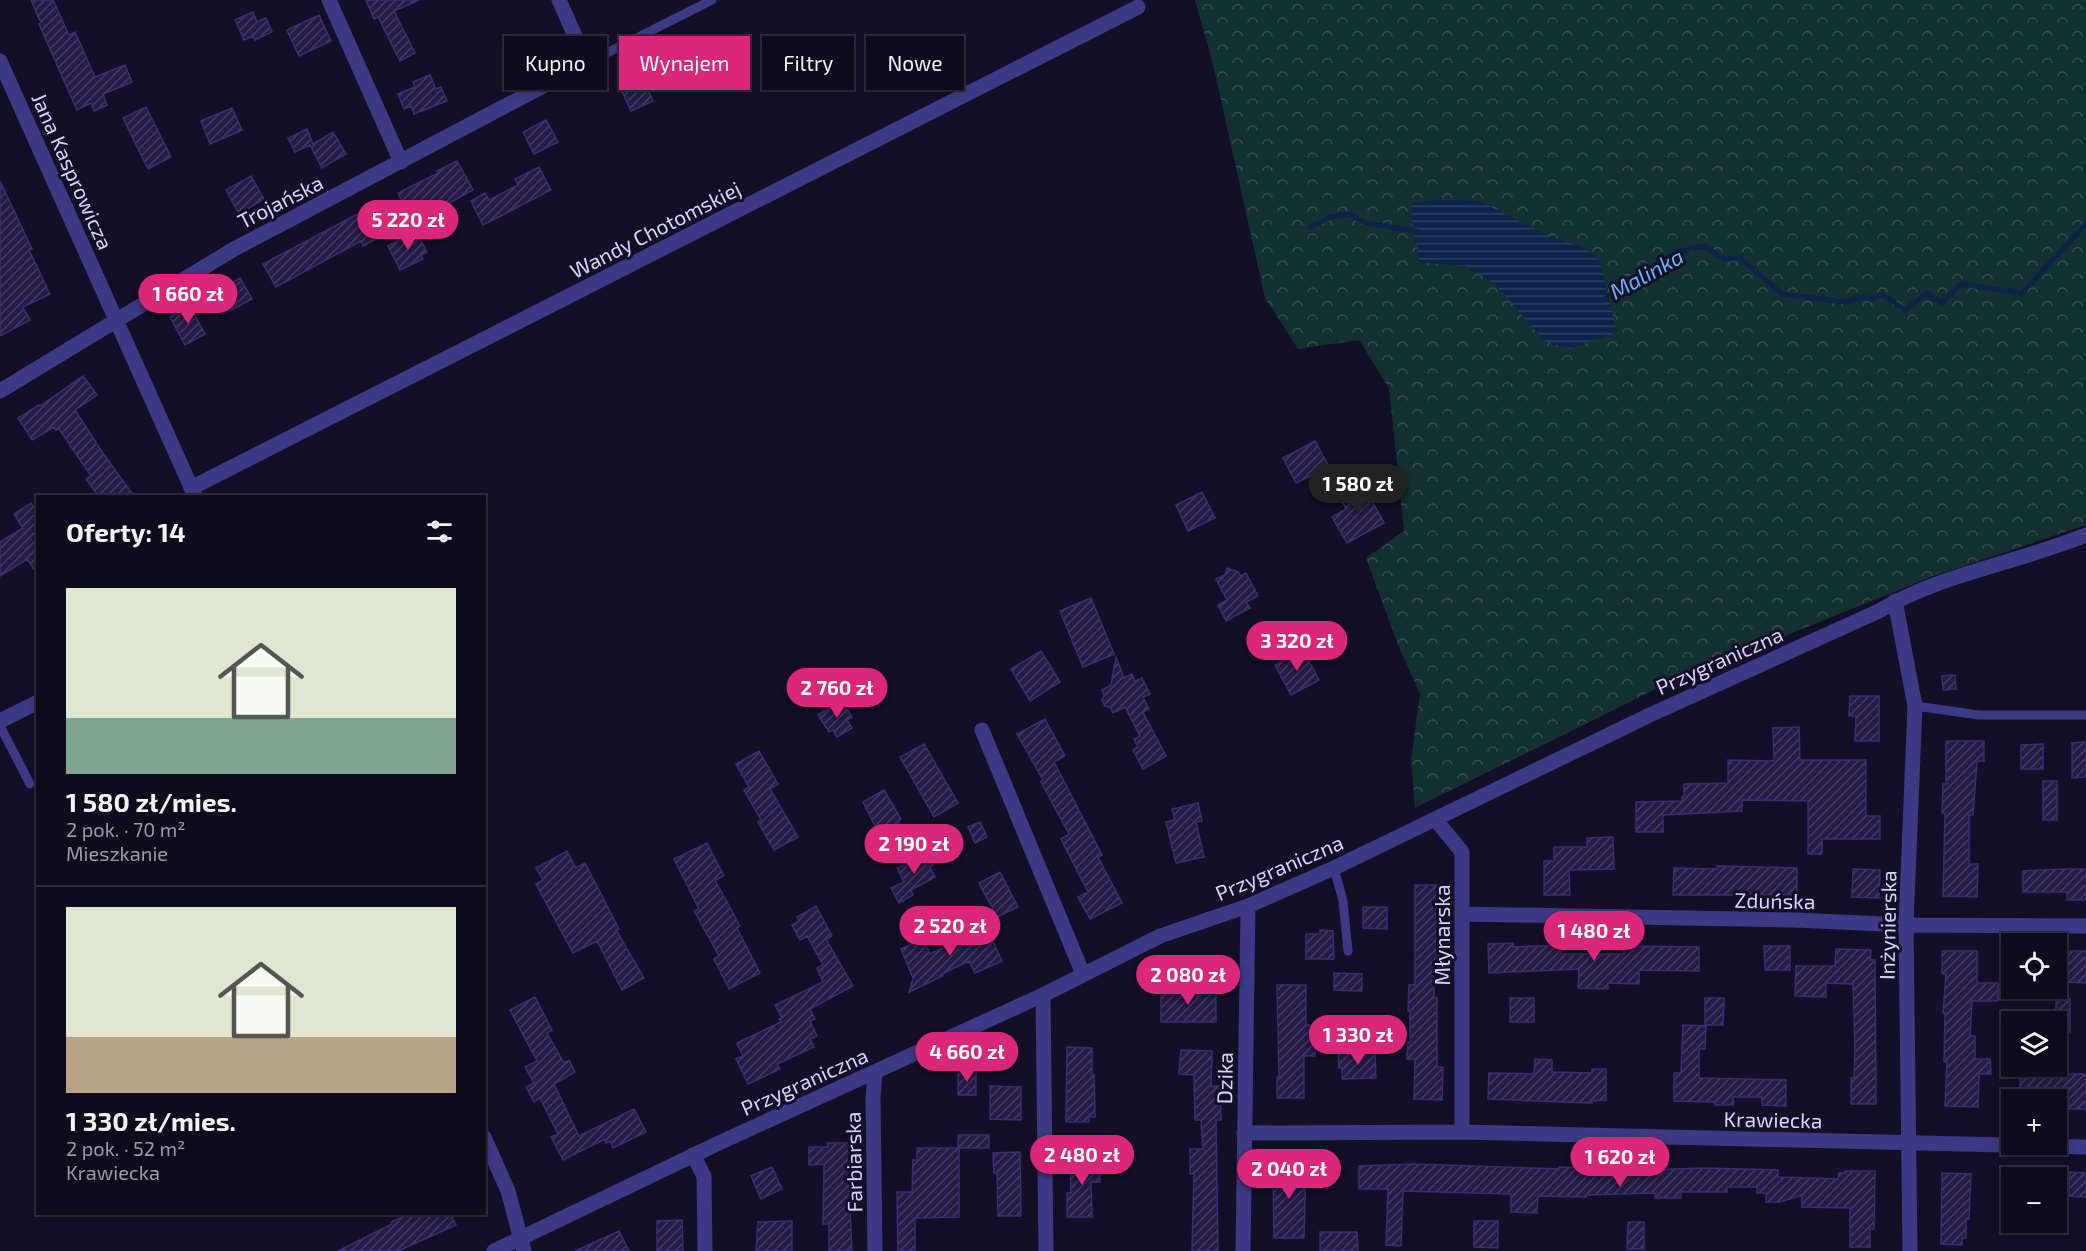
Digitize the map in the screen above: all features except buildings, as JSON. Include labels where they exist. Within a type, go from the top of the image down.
[{"type":"street","points":[[329,0],[401,162]]},
{"type":"street","points":[[559,0],[575,36]]},
{"type":"street","name":"Wandy Chotomskiej","points":[[193,492],[1138,7]]},
{"type":"street","name":"Jana Kasprowicza","points":[[0,61],[193,492]]},
{"type":"street","name":"Trojańska","points":[[0,391],[234,249],[536,90]]},
{"type":"street","name":"Przygraniczna","points":[[494,1251],[523,1244],[693,1155],[1043,995],[1160,936],[1248,906],[1334,868],[1652,714],[1879,611],[1895,601],[1946,579],[2053,549],[2086,535]]},
{"type":"street","name":"Inżynierska","points":[[1895,601],[1915,706],[1906,925],[1910,1251]]},
{"type":"street","points":[[0,721],[36,703]]},
{"type":"street","points":[[982,730],[1083,974]]},
{"type":"street","name":"Młynarska","points":[[1435,819],[1462,852],[1462,1132]]},
{"type":"street","name":"Dzika","points":[[1243,1251],[1248,906]]},
{"type":"street","name":"Zduńska","points":[[1463,914],[1796,920],[1906,925],[2086,926]]},
{"type":"street","points":[[1043,995],[1046,1251]]},
{"type":"street","name":"Farbiarska","points":[[875,1072],[873,1098],[875,1251]]},
{"type":"street","name":"Krawiecka","points":[[1244,1132],[1462,1132],[2086,1147]]},
{"type":"street","points":[[486,1142],[508,1191],[523,1244]]},
{"type":"street","points":[[693,1155],[704,1176],[705,1251]]},
{"type":"lane","points":[[607,53],[712,0]]},
{"type":"lane","points":[[1915,706],[1979,716],[2086,715]]},
{"type":"lane","points":[[0,726],[30,784]]},
{"type":"lane","points":[[1334,868],[1343,901],[1348,951]]},
{"type":"green space","points":[[1195,0],[2086,0],[2086,525],[1931,577],[1668,683],[1415,808],[1411,760],[1420,694],[1398,645],[1366,558],[1404,531],[1389,388],[1359,340],[1298,349],[1265,298],[1213,64]]},
{"type":"water","points":[[1444,199],[1480,201],[1550,237],[1583,247],[1599,259],[1617,332],[1569,349],[1544,341],[1495,284],[1465,266],[1419,262],[1411,212],[1412,203]]},
{"type":"waterway","name":"Malinka","points":[[1310,227],[1331,217],[1348,214],[1366,223],[1420,232]]},
{"type":"waterway","name":"Malinka","points":[[1604,299],[1648,276],[1660,261],[1677,252],[1705,246],[1724,259],[1740,258],[1782,294],[1844,302],[1863,297],[1871,299],[1882,294],[1905,310],[1927,293],[1942,303],[1961,284],[2022,293],[2086,224]]}]
